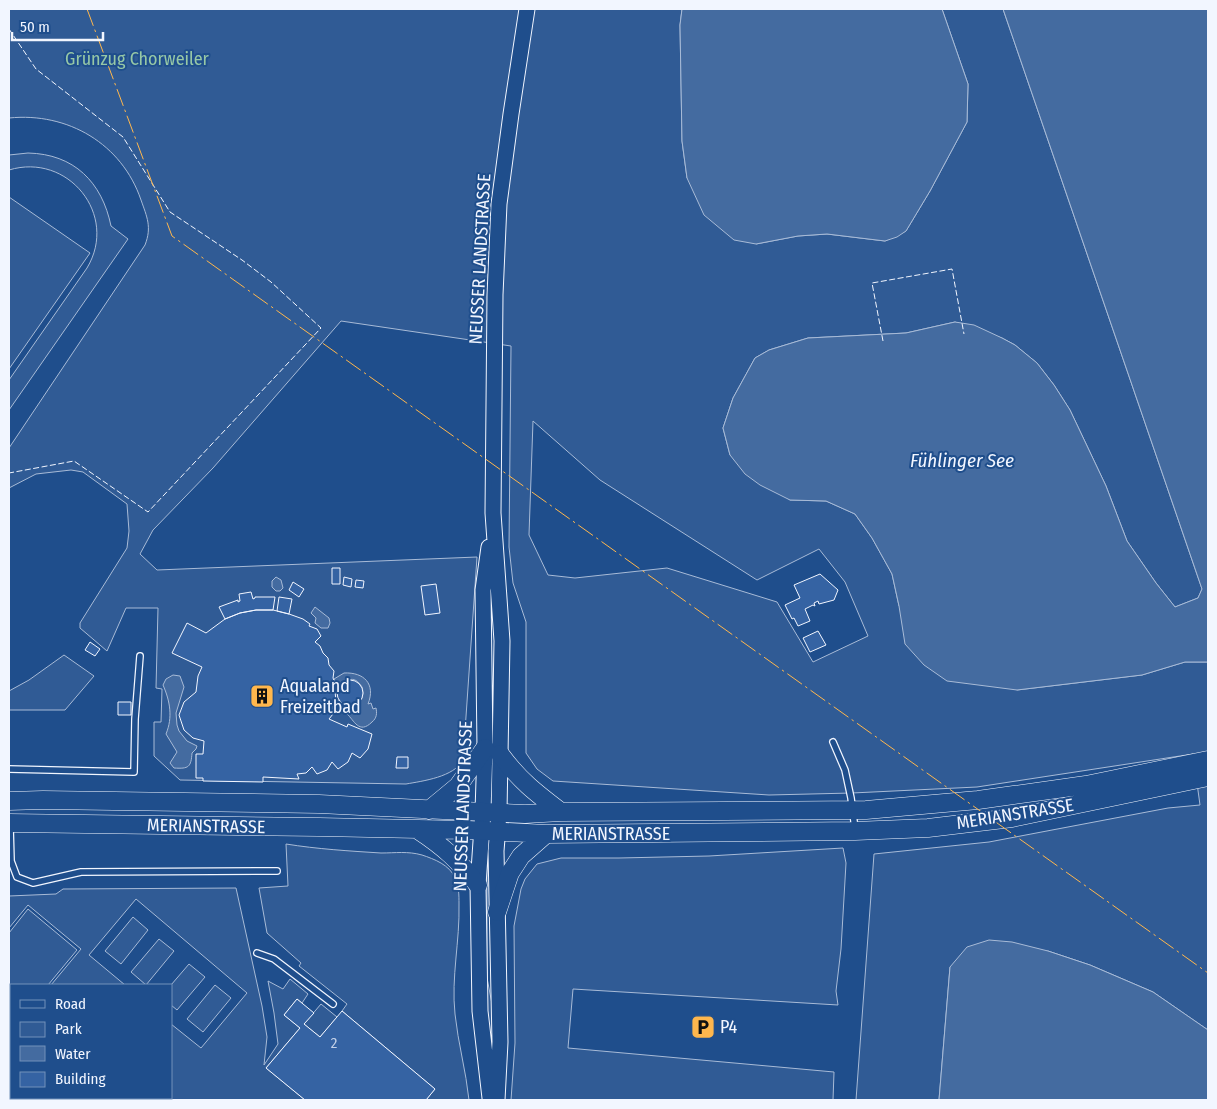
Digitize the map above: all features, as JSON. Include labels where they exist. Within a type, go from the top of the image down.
[{"type":"main road","name":"NEUSSER LANDSTRASSE","points":[[490,1100],[480,1011],[478,885],[490,831],[493,751],[502,641],[493,514],[495,295],[499,204],[510,114],[527,9]]},
{"type":"main road","points":[[429,810],[458,786],[493,751],[525,785],[561,812]]},
{"type":"main road","name":"MERIANSTRASSE","points":[[9,823],[319,827],[546,834],[855,831],[928,828],[1012,818],[1165,777],[1208,760]]},
{"type":"main road","name":"MERIANSTRASSE","points":[[9,801],[319,804],[491,812],[866,810],[978,800],[1086,785],[1165,777],[1208,777]]},
{"type":"main road","points":[[418,830],[438,842],[458,860],[478,885]]},
{"type":"main road","name":"NEUSSER LANDSTRASSE","points":[[490,831],[496,851],[500,1042],[497,1100]]},
{"type":"main road","points":[[497,912],[510,873],[522,856],[546,834]]},
{"type":"lane","points":[[9,769],[134,772],[135,720],[140,656]]},
{"type":"lane","points":[[833,742],[845,770],[855,831]]},
{"type":"lane","points":[[9,823],[10,861],[17,877],[33,883],[82,872],[277,871]]},
{"type":"lane","points":[[257,953],[274,959],[333,1004]]},
{"type":"green space","name":"Grünzug Chorweiler","points":[[9,9],[682,9],[680,25],[682,141],[687,178],[756,244],[798,236],[827,234],[885,241],[906,231],[967,122],[968,84],[942,9],[1003,9],[1202,589],[1198,598],[1175,607],[1156,583],[1127,541],[1106,486],[1070,410],[1037,363],[1015,345],[1002,338],[955,322],[906,333],[808,338],[769,350],[755,358],[733,398],[723,428],[730,455],[790,500],[826,501],[855,514],[872,538],[892,574],[899,606],[1017,690],[1142,675],[1185,662],[1208,662],[1208,1030],[1153,992],[1090,965],[1048,951],[950,967],[939,1100],[856,1100],[874,854],[989,842],[1168,808],[1200,805],[1193,754],[977,787],[852,793],[769,795],[553,781],[537,769],[526,753],[526,622],[513,583],[509,547],[511,346],[341,321],[213,468],[153,530],[140,554],[157,570],[477,557],[463,760],[459,766],[438,777],[406,784],[180,780],[154,756],[154,722],[161,722],[162,689],[156,688],[158,608],[126,608],[107,651],[80,628],[80,623],[127,548],[129,531],[127,504],[83,472],[71,470],[36,474],[9,488],[9,448],[145,245],[148,233],[147,217],[132,180],[121,163],[90,136],[52,120],[9,118]],"holes":[[[533,421],[600,480],[757,580],[819,549],[845,582],[868,636],[813,662],[777,602],[667,568],[575,578],[548,575],[529,535]]]},
{"type":"green space","points":[[28,153],[59,159],[83,173],[101,196],[111,226],[128,239],[9,410],[9,380],[87,268],[95,248],[97,228],[92,209],[82,192],[68,179],[51,170],[31,167],[9,170],[9,155]]},
{"type":"green space","points":[[9,197],[90,253],[9,369]]},
{"type":"green space","points":[[64,655],[94,676],[65,710],[9,710],[9,691],[29,680]]},
{"type":"green space","points":[[286,844],[345,851],[417,854],[432,858],[453,873],[459,897],[454,1000],[469,1100],[426,1100],[435,1089],[342,1011],[347,1004],[299,966],[301,963],[267,933],[259,888],[288,886]]},
{"type":"green space","points":[[843,848],[846,863],[841,949],[836,991],[838,1005],[573,989],[568,1048],[834,1072],[833,1100],[511,1100],[515,1043],[514,926],[521,889],[525,879],[537,864],[561,858],[709,856]]},
{"type":"green space","points":[[484,854],[487,854],[487,978],[492,1004],[494,1068],[486,1002]]},
{"type":"green space","points":[[236,888],[267,1037],[264,1065],[278,1044],[268,981],[283,989],[290,979],[308,994],[302,1003],[297,999],[284,1015],[300,1028],[266,1068],[305,1100],[158,1099],[172,1099],[172,1025],[201,1048],[247,993],[136,899],[89,955],[124,984],[52,984],[81,949],[28,905],[9,928],[9,896],[56,894],[63,889]]},
{"type":"green space","points":[[28,909],[77,950],[49,984],[10,984],[9,1033],[9,933]]},
{"type":"green space","points":[[133,917],[148,930],[121,964],[105,951]]},
{"type":"green space","points":[[159,939],[174,951],[147,984],[131,972]]},
{"type":"green space","points":[[189,964],[205,977],[177,1010],[172,1006],[172,984]]},
{"type":"green space","points":[[215,985],[231,998],[203,1032],[187,1019]]},
{"type":"green space","points":[[321,1004],[337,1017],[320,1037],[304,1024]]},
{"type":"green space","points":[[9,1062],[10,1099],[55,1100],[9,1100]]},
{"type":"water","points":[[682,9],[942,9],[968,84],[967,122],[906,231],[897,237],[885,241],[827,234],[798,236],[756,244],[734,240],[704,215],[687,178],[682,141],[680,25]]},
{"type":"water","name":"Fühlinger See","points":[[1003,9],[1208,9],[1208,662],[1185,662],[1142,675],[1017,690],[947,681],[924,665],[905,644],[892,574],[872,538],[855,514],[826,501],[790,500],[760,485],[745,474],[730,455],[723,428],[733,398],[755,358],[769,350],[808,338],[906,333],[955,322],[974,325],[1015,345],[1037,363],[1070,410],[1106,486],[1127,541],[1175,607],[1198,598],[1202,589]]},
{"type":"water","points":[[276,577],[281,580],[283,588],[280,591],[276,591],[272,587],[272,581]]},
{"type":"water","points":[[315,607],[329,618],[328,628],[321,628],[315,623],[316,618],[311,613]]},
{"type":"water","points":[[344,673],[351,673],[362,677],[369,685],[370,697],[368,704],[371,703],[373,709],[376,708],[376,714],[375,719],[367,726],[360,727],[347,714],[333,706],[336,700],[348,705],[356,704],[362,697],[362,687],[356,680],[353,679],[336,685],[334,679]]},
{"type":"water","points":[[173,675],[180,676],[184,687],[176,713],[179,731],[187,741],[197,746],[192,753],[190,764],[183,768],[174,768],[170,763],[177,752],[166,734],[170,709],[163,685],[166,679]]},
{"type":"water","points":[[989,940],[1012,942],[1048,951],[1090,965],[1153,992],[1208,1030],[1208,1100],[939,1100],[950,967],[967,947]]},
{"type":"building","points":[[332,568],[340,568],[340,584],[332,584]]},
{"type":"building","points":[[820,574],[838,590],[834,600],[819,604],[818,601],[814,603],[815,606],[813,605],[805,609],[810,621],[798,626],[785,605],[800,598],[794,585]]},
{"type":"building","points":[[344,577],[352,579],[351,587],[343,585]]},
{"type":"building","points":[[356,580],[364,581],[363,588],[355,587]]},
{"type":"building","points":[[293,582],[304,589],[299,597],[289,590]]},
{"type":"building","points":[[436,584],[440,613],[425,615],[421,586]]},
{"type":"building","points":[[251,592],[253,599],[255,597],[275,597],[273,610],[256,610],[240,613],[225,619],[219,607],[238,600],[238,602],[240,601],[239,594]]},
{"type":"building","points":[[279,597],[292,599],[289,614],[277,611]]},
{"type":"building","name":"Aqualand Freizeitbad","points":[[256,610],[273,610],[289,614],[303,619],[310,624],[309,626],[317,629],[321,636],[315,642],[328,658],[329,665],[334,671],[333,678],[336,685],[336,700],[333,706],[333,714],[329,719],[347,727],[348,724],[372,734],[368,749],[360,758],[352,753],[348,762],[338,769],[332,762],[327,770],[317,774],[312,767],[306,773],[297,774],[299,779],[263,777],[263,782],[203,781],[203,778],[196,778],[196,754],[203,754],[204,741],[193,738],[184,730],[179,715],[184,702],[196,692],[198,676],[202,667],[172,653],[187,623],[206,633],[225,619],[240,613]]},
{"type":"building","points":[[818,631],[826,645],[810,652],[803,638]]},
{"type":"building","points":[[90,642],[100,649],[95,656],[85,650]]},
{"type":"building","points":[[350,680],[359,684],[363,693],[359,702],[350,706],[341,702],[337,693],[341,684]]},
{"type":"building","points":[[118,702],[131,702],[131,715],[118,715]]},
{"type":"building","points":[[397,757],[408,757],[408,768],[396,768]]},
{"type":"building","points":[[297,999],[314,1013],[304,1024],[320,1037],[342,1011],[435,1089],[426,1100],[305,1100],[266,1068],[300,1028],[284,1015]]},
{"type":"fence","points":[[9,29],[36,69],[123,137],[170,212],[242,260],[271,282],[321,328],[148,512],[74,461],[9,473]]},
{"type":"fence","points":[[883,341],[872,283],[952,269],[964,334]]},
{"type":"power","points":[[87,9],[172,236],[1208,973]]},
{"type":"place","name":"Aqualand Freizeitbad","points":[[262,696]]},
{"type":"place","name":"P4","points":[[703,1027]]}]
